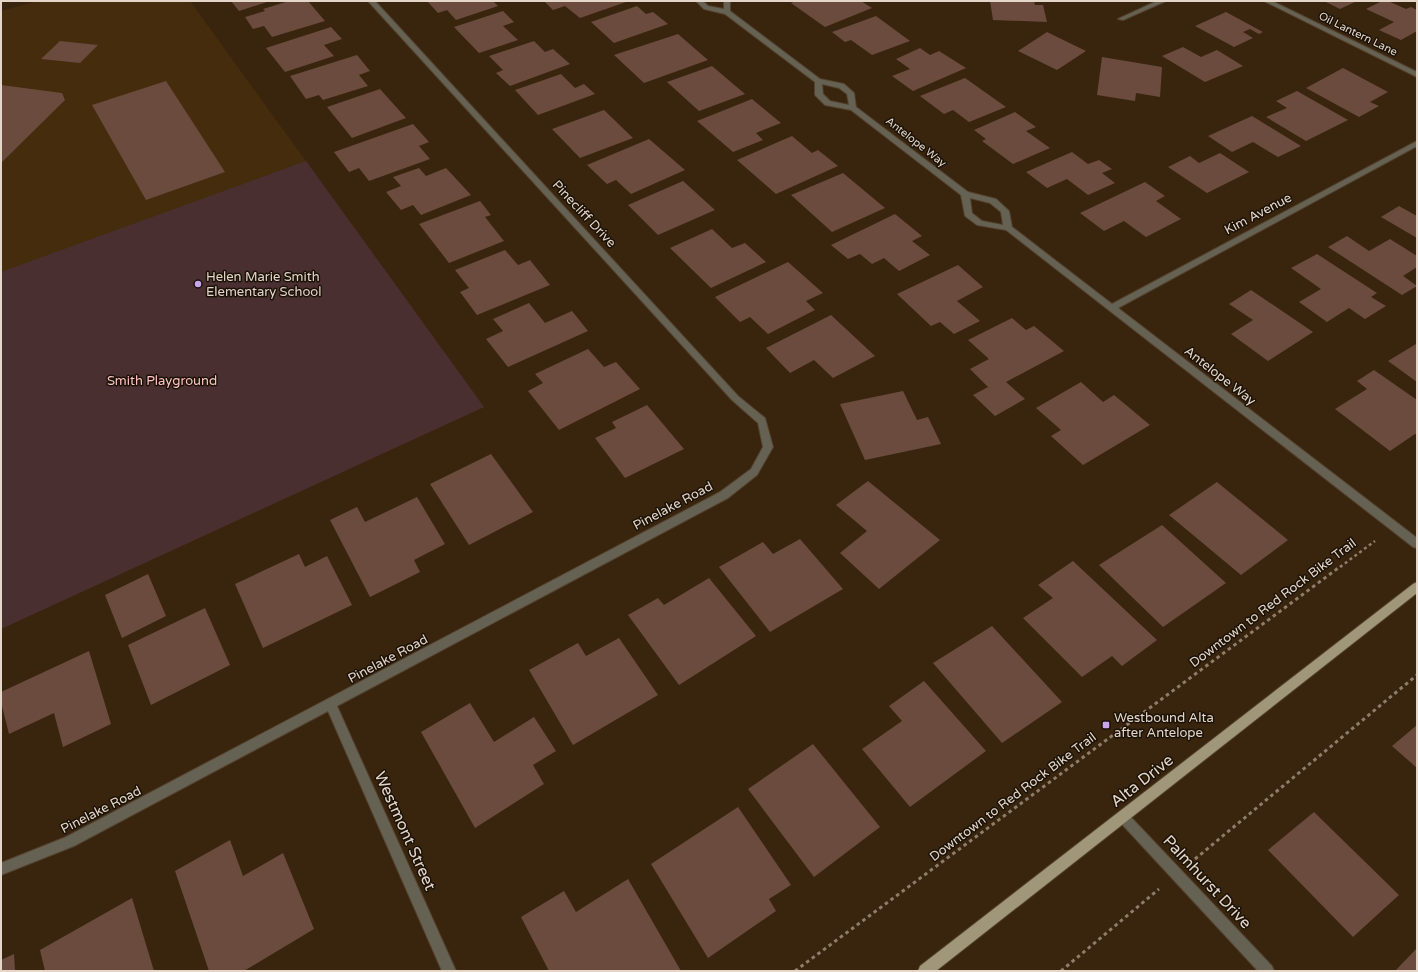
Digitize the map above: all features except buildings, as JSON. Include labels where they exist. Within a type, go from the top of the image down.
[{"type":"main road","name":"Alta Drive","points":[[925,971],[1417,587]]},
{"type":"street","name":"Pinecliff Drive","points":[[371,1],[735,398],[762,421],[768,447]]},
{"type":"street","points":[[699,1],[706,8],[726,12],[818,81],[841,86],[850,93],[853,108]]},
{"type":"street","points":[[726,12],[727,1]]},
{"type":"street","points":[[1121,19],[1163,1]]},
{"type":"street","name":"Oil Lantern Lane","points":[[1267,1],[1417,75]]},
{"type":"street","name":"Antelope Way","points":[[818,81],[819,95],[828,103],[853,108],[965,194],[992,201],[1005,211],[1008,228]]},
{"type":"street","name":"Kim Avenue","points":[[1111,308],[1417,143]]},
{"type":"street","name":"Antelope Way","points":[[965,194],[968,214],[980,223],[1008,228],[1417,544]]},
{"type":"street","name":"Pinelake Road","points":[[1,869],[70,842],[724,495],[754,472],[768,447]]},
{"type":"street","name":"Westmont Street","points":[[330,705],[449,971]]},
{"type":"street","name":"Palmhurst Drive","points":[[1122,817],[1267,971]]},
{"type":"path","name":"Downtown to Red Rock Bike Trail","points":[[795,971],[1394,526]]},
{"type":"path","points":[[1061,971],[1417,675]]},
{"type":"shaded area","name":"Smith Playground","points":[[38,1],[190,1],[484,407],[1,629],[1,11]]},
{"type":"green space","name":"Smith Playground","points":[[306,161],[484,407],[1,629],[1,272]]},
{"type":"place","name":"Helen Marie Smith Elementary School","points":[[198,284]]},
{"type":"place","name":"Westbound Alta after Antelope","points":[[1106,725]]}]
